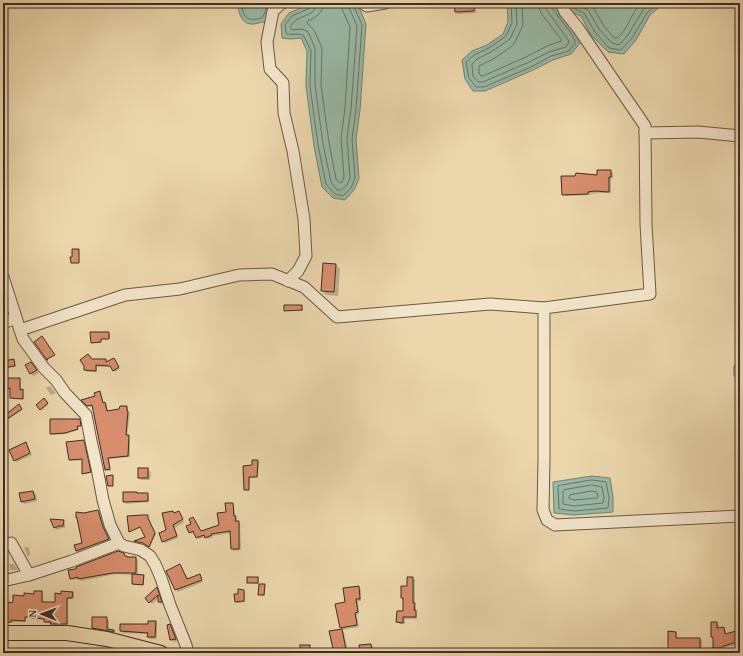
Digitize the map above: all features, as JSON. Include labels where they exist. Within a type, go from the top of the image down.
[{"type":"main road","points":[[3,633],[67,633],[107,639],[161,653]]},
{"type":"street","points":[[282,3],[274,11],[267,42],[270,69],[283,83],[284,113],[293,151],[304,219],[306,256],[298,271],[288,281]]},
{"type":"street","points":[[363,3],[367,6],[385,3]]},
{"type":"street","points":[[20,330],[125,295],[180,288],[239,275],[272,274],[304,287],[336,318],[490,304],[544,308],[650,294],[646,224],[645,126],[578,28],[565,12],[561,3]]},
{"type":"street","points":[[645,133],[698,132],[740,136]]},
{"type":"street","points":[[3,277],[23,339],[44,368],[86,415],[103,500],[110,525],[119,543],[124,546],[142,550],[150,556],[155,564],[186,644],[188,653]]},
{"type":"street","points":[[544,308],[543,510],[547,520],[555,525],[740,516]]},
{"type":"street","points":[[3,323],[16,318]]},
{"type":"street","points":[[740,368],[740,374]]},
{"type":"street","points":[[11,543],[29,575]]},
{"type":"street","points":[[3,581],[29,575],[72,561],[119,543]]},
{"type":"water","points":[[237,3],[274,3],[268,17],[264,22],[252,24],[247,23],[242,19]]},
{"type":"water","points":[[312,3],[350,3],[358,5],[366,24],[360,110],[356,139],[359,179],[354,190],[345,200],[333,198],[322,187],[314,146],[306,86],[307,51],[301,38],[282,38],[281,24],[289,13]]},
{"type":"water","points":[[507,3],[553,3],[581,42],[571,54],[553,60],[485,91],[473,91],[465,79],[462,60],[472,51],[487,45],[503,34],[508,22]]},
{"type":"water","points":[[569,3],[664,3],[650,15],[636,40],[624,54],[608,52],[591,35],[581,16],[571,12]]},
{"type":"water","points":[[592,476],[610,478],[613,497],[613,512],[574,515],[554,513],[553,482]]},
{"type":"building","points":[[454,3],[474,3],[474,11],[455,12]]},
{"type":"building","points":[[597,170],[611,170],[611,177],[609,177],[609,192],[595,191],[588,192],[588,194],[562,195],[561,176],[575,176],[576,173],[597,175]]},
{"type":"building","points":[[72,249],[79,249],[79,263],[71,263],[70,257],[72,257]]},
{"type":"building","points":[[323,263],[336,264],[334,292],[321,291]]},
{"type":"building","points":[[284,305],[302,305],[302,310],[284,311]]},
{"type":"building","points":[[90,332],[109,332],[109,339],[101,339],[101,342],[91,343]]},
{"type":"building","points":[[42,336],[55,355],[47,359],[48,360],[47,360],[34,342]]},
{"type":"building","points":[[88,354],[92,359],[106,359],[106,362],[114,358],[119,367],[113,371],[110,366],[96,365],[96,371],[84,370],[84,366],[80,360]]},
{"type":"building","points":[[14,359],[15,366],[3,368],[3,361]]},
{"type":"building","points":[[31,362],[37,370],[30,374],[25,365]]},
{"type":"building","points":[[3,378],[20,378],[20,390],[23,389],[23,399],[10,398],[10,388],[3,389]]},
{"type":"building","points":[[100,391],[107,411],[119,409],[120,406],[127,406],[128,411],[126,435],[129,435],[128,456],[108,458],[110,469],[105,470],[92,405],[87,406],[81,400],[95,396],[94,393]]},
{"type":"building","points":[[44,398],[48,403],[40,410],[36,405]]},
{"type":"building","points":[[19,404],[22,409],[7,419],[5,415]]},
{"type":"building","points":[[50,419],[80,419],[81,426],[77,426],[78,429],[65,433],[50,434]]},
{"type":"building","points":[[84,440],[91,472],[82,474],[82,459],[69,460],[66,442]]},
{"type":"building","points":[[26,442],[30,453],[14,461],[9,450]]},
{"type":"building","points":[[252,460],[258,460],[257,477],[249,477],[249,490],[244,490],[243,466],[252,465]]},
{"type":"building","points":[[138,468],[148,468],[148,478],[138,478]]},
{"type":"building","points":[[113,475],[113,486],[108,486],[106,476]]},
{"type":"building","points":[[33,491],[35,499],[21,502],[19,493]]},
{"type":"building","points":[[123,492],[148,493],[148,501],[123,502]]},
{"type":"building","points":[[225,503],[233,503],[234,516],[236,516],[235,521],[239,521],[239,549],[231,549],[230,531],[211,534],[212,535],[205,538],[204,535],[196,538],[193,531],[189,533],[186,526],[191,524],[189,519],[193,517],[201,531],[219,525],[217,513],[226,512]]},
{"type":"building","points":[[98,510],[103,527],[109,539],[76,551],[74,545],[82,543],[76,512],[84,513]]},
{"type":"building","points":[[173,511],[174,513],[179,511],[183,519],[173,525],[177,536],[162,542],[159,533],[166,530],[162,513]]},
{"type":"building","points":[[148,515],[155,533],[149,547],[143,543],[134,541],[145,537],[140,527],[129,532],[127,516]]},
{"type":"building","points":[[50,519],[64,520],[63,526],[54,528]]},
{"type":"building","points":[[118,551],[124,553],[127,557],[136,557],[136,573],[113,573],[70,579],[68,570],[76,569],[76,567]]},
{"type":"building","points":[[180,564],[187,579],[200,574],[202,580],[175,590],[166,571]]},
{"type":"building","points":[[132,574],[144,575],[143,585],[132,584]]},
{"type":"building","points":[[247,577],[258,577],[258,583],[247,583]]},
{"type":"building","points":[[407,577],[413,577],[413,603],[415,603],[414,610],[416,610],[416,617],[403,617],[403,623],[396,622],[397,611],[403,611],[401,586],[407,586]]},
{"type":"building","points":[[259,584],[265,584],[264,595],[258,595]]},
{"type":"building","points":[[359,586],[360,599],[356,599],[358,612],[355,613],[357,625],[340,628],[335,604],[345,602],[343,588]]},
{"type":"building","points":[[157,587],[162,602],[158,602],[158,595],[149,603],[145,598]]},
{"type":"building","points":[[238,589],[244,590],[244,601],[235,602],[234,594],[238,594]]},
{"type":"building","points":[[34,591],[42,591],[42,602],[55,602],[55,593],[61,594],[61,591],[73,592],[72,598],[67,598],[67,624],[50,624],[51,622],[44,622],[44,619],[25,617],[25,621],[11,620],[11,622],[3,622],[3,604],[8,604],[9,602],[12,603],[13,595],[24,596],[24,593],[34,594]]},
{"type":"building","points":[[92,617],[107,617],[107,629],[114,630],[114,632],[92,628]]},
{"type":"building","points":[[148,621],[156,621],[155,637],[147,637],[148,633],[120,631],[120,624],[148,624]]},
{"type":"building","points":[[711,622],[717,622],[717,628],[724,627],[725,634],[740,630],[740,641],[721,648],[713,648]]},
{"type":"building","points":[[170,624],[176,639],[170,640],[167,625]]},
{"type":"building","points":[[342,629],[346,650],[334,653],[329,631]]},
{"type":"building","points":[[668,631],[676,632],[676,638],[700,638],[700,653],[668,652]]},
{"type":"building","points":[[371,644],[372,651],[360,653],[359,645]]},
{"type":"building","points":[[300,645],[310,645],[310,653],[300,653]]}]
